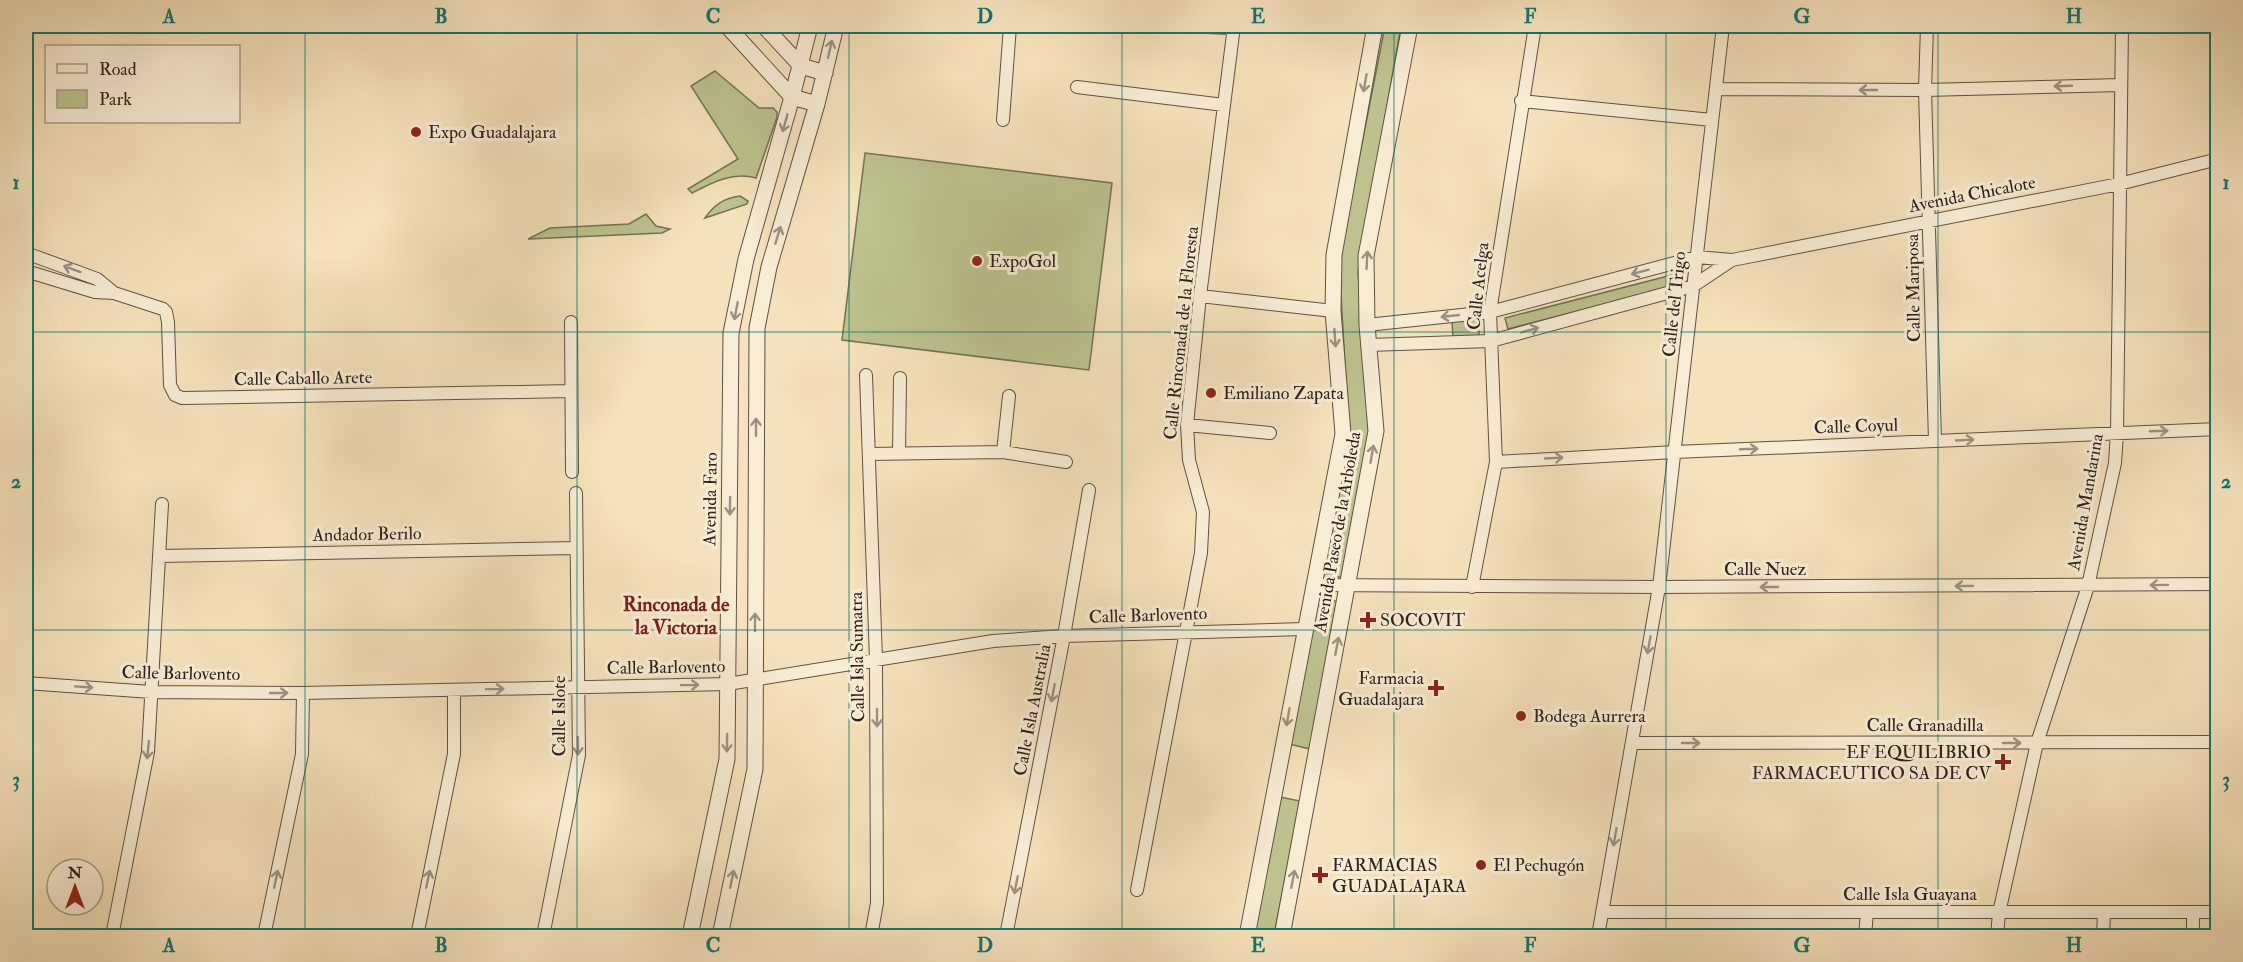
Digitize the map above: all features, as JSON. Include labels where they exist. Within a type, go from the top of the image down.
[{"type":"street","points":[[728,26],[792,98],[817,104]]},
{"type":"street","points":[[764,26],[801,66],[825,73]]},
{"type":"street","name":"Avenida Faro","points":[[690,936],[727,759],[732,333],[746,259],[801,66],[810,26]]},
{"type":"street","points":[[720,936],[755,769],[757,328],[769,267],[817,104],[836,26]]},
{"type":"street","points":[[1003,120],[1010,26]]},
{"type":"street","points":[[1178,26],[1234,27]]},
{"type":"street","name":"Avenida Paseo de la Arboleda","points":[[1246,936],[1343,434],[1333,311],[1334,255],[1376,26]]},
{"type":"street","name":"Avenida Paseo de la Arboleda","points":[[1282,936],[1376,431],[1368,345],[1366,256],[1410,26]]},
{"type":"street","name":"Calle Acelga","points":[[1472,587],[1496,462],[1490,312],[1534,26]]},
{"type":"street","name":"Calle del Trigo","points":[[1598,936],[1659,587],[1723,26]]},
{"type":"street","name":"Calle Mariposa","points":[[1927,26],[1925,90],[1935,441]]},
{"type":"street","name":"Avenida Mandarina","points":[[1997,936],[1999,913],[2037,743],[2088,586],[2115,463],[2122,26]]},
{"type":"street","name":"Calle Rinconada de la Floresta","points":[[1137,890],[1201,553],[1203,512],[1189,460],[1187,425],[1200,296],[1234,27]]},
{"type":"street","points":[[1716,89],[1925,90],[2121,85]]},
{"type":"street","points":[[1077,87],[1224,105]]},
{"type":"street","points":[[1521,101],[1712,120]]},
{"type":"street","name":"Avenida Chicalote","points":[[1367,325],[1490,312],[1696,257],[1732,260],[2119,184],[2217,159]]},
{"type":"street","name":"Calle Caballo Arete","points":[[26,253],[97,279],[114,293]]},
{"type":"street","name":"Avenida Chicalote","points":[[1368,345],[1491,340],[1693,286],[1732,260]]},
{"type":"street","name":"Calle Caballo Arete","points":[[26,271],[95,292],[114,293],[166,312],[170,385],[175,395],[183,398],[572,391]]},
{"type":"street","points":[[1200,296],[1333,311]]},
{"type":"street","points":[[571,322],[572,472]]},
{"type":"street","name":"Calle Isla Sumatra","points":[[866,375],[876,660],[877,903],[871,936]]},
{"type":"street","points":[[899,453],[900,378]]},
{"type":"street","points":[[1003,453],[1009,396]]},
{"type":"street","points":[[1187,425],[1270,433]]},
{"type":"street","name":"Calle Coyul","points":[[1496,462],[1675,452],[2217,429]]},
{"type":"street","points":[[869,453],[1003,453],[1066,462]]},
{"type":"street","name":"Calle Isla Australia","points":[[1006,936],[1064,636],[1089,490]]},
{"type":"street","name":"Calle Islote","points":[[543,936],[579,755],[576,493]]},
{"type":"street","points":[[112,936],[148,752],[162,504]]},
{"type":"street","name":"Andador Berilo","points":[[159,556],[576,548]]},
{"type":"street","name":"Calle Nuez","points":[[1313,585],[1659,587],[2217,584]]},
{"type":"street","name":"Calle Barlovento","points":[[26,683],[151,692],[303,693],[728,684],[993,641],[1064,636],[1304,629]]},
{"type":"street","points":[[417,936],[454,754],[454,690]]},
{"type":"street","points":[[264,936],[302,754],[303,693]]},
{"type":"street","name":"Calle Granadilla","points":[[1633,742],[2217,742]]},
{"type":"street","name":"Calle Isla Guayana","points":[[1602,912],[2217,912]]},
{"type":"street","points":[[1865,936],[1867,912]]},
{"type":"street","points":[[2103,936],[2104,912]]},
{"type":"street","points":[[2193,912],[2193,936]]},
{"type":"green space","points":[[1385,26],[1401,26],[1358,272],[1370,434],[1342,577],[1321,577],[1349,434],[1339,261]]},
{"type":"green space","points":[[715,71],[759,108],[773,108],[777,112],[777,117],[756,178],[731,177],[692,193],[688,189],[738,159],[691,86]]},
{"type":"green space","name":"ExpoGol","points":[[865,153],[1112,183],[1089,370],[842,340]]},
{"type":"green space","points":[[740,196],[748,201],[747,204],[705,218],[720,203]]},
{"type":"green space","points":[[646,214],[656,226],[670,229],[662,233],[528,239],[550,228],[629,224]]},
{"type":"green space","points":[[1676,274],[1679,285],[1508,329],[1505,318]]},
{"type":"green space","points":[[1479,320],[1479,336],[1453,337],[1452,321]]},
{"type":"green space","points":[[1316,601],[1337,601],[1310,749],[1289,744]]},
{"type":"green space","points":[[1280,797],[1300,801],[1274,936],[1253,936]]},
{"type":"place","name":"Expo Guadalajara","points":[[416,132]]},
{"type":"place","name":"ExpoGol","points":[[977,261]]},
{"type":"place","name":"Emiliano Zapata","points":[[1211,393]]},
{"type":"place","name":"SOCOVIT","points":[[1368,620]]},
{"type":"place","name":"Farmacia Guadalajara","points":[[1436,688]]},
{"type":"place","name":"Bodega Aurrera","points":[[1521,716]]},
{"type":"place","name":"EF EQUILIBRIO FARMACEUTICO SA DE CV","points":[[2003,762]]},
{"type":"place","name":"El Pechugón","points":[[1481,865]]},
{"type":"place","name":"FARMACIAS GUADALAJARA","points":[[1320,875]]},
{"type":"district","name":"Rinconada de la Victoria","points":[[676,616]]}]
